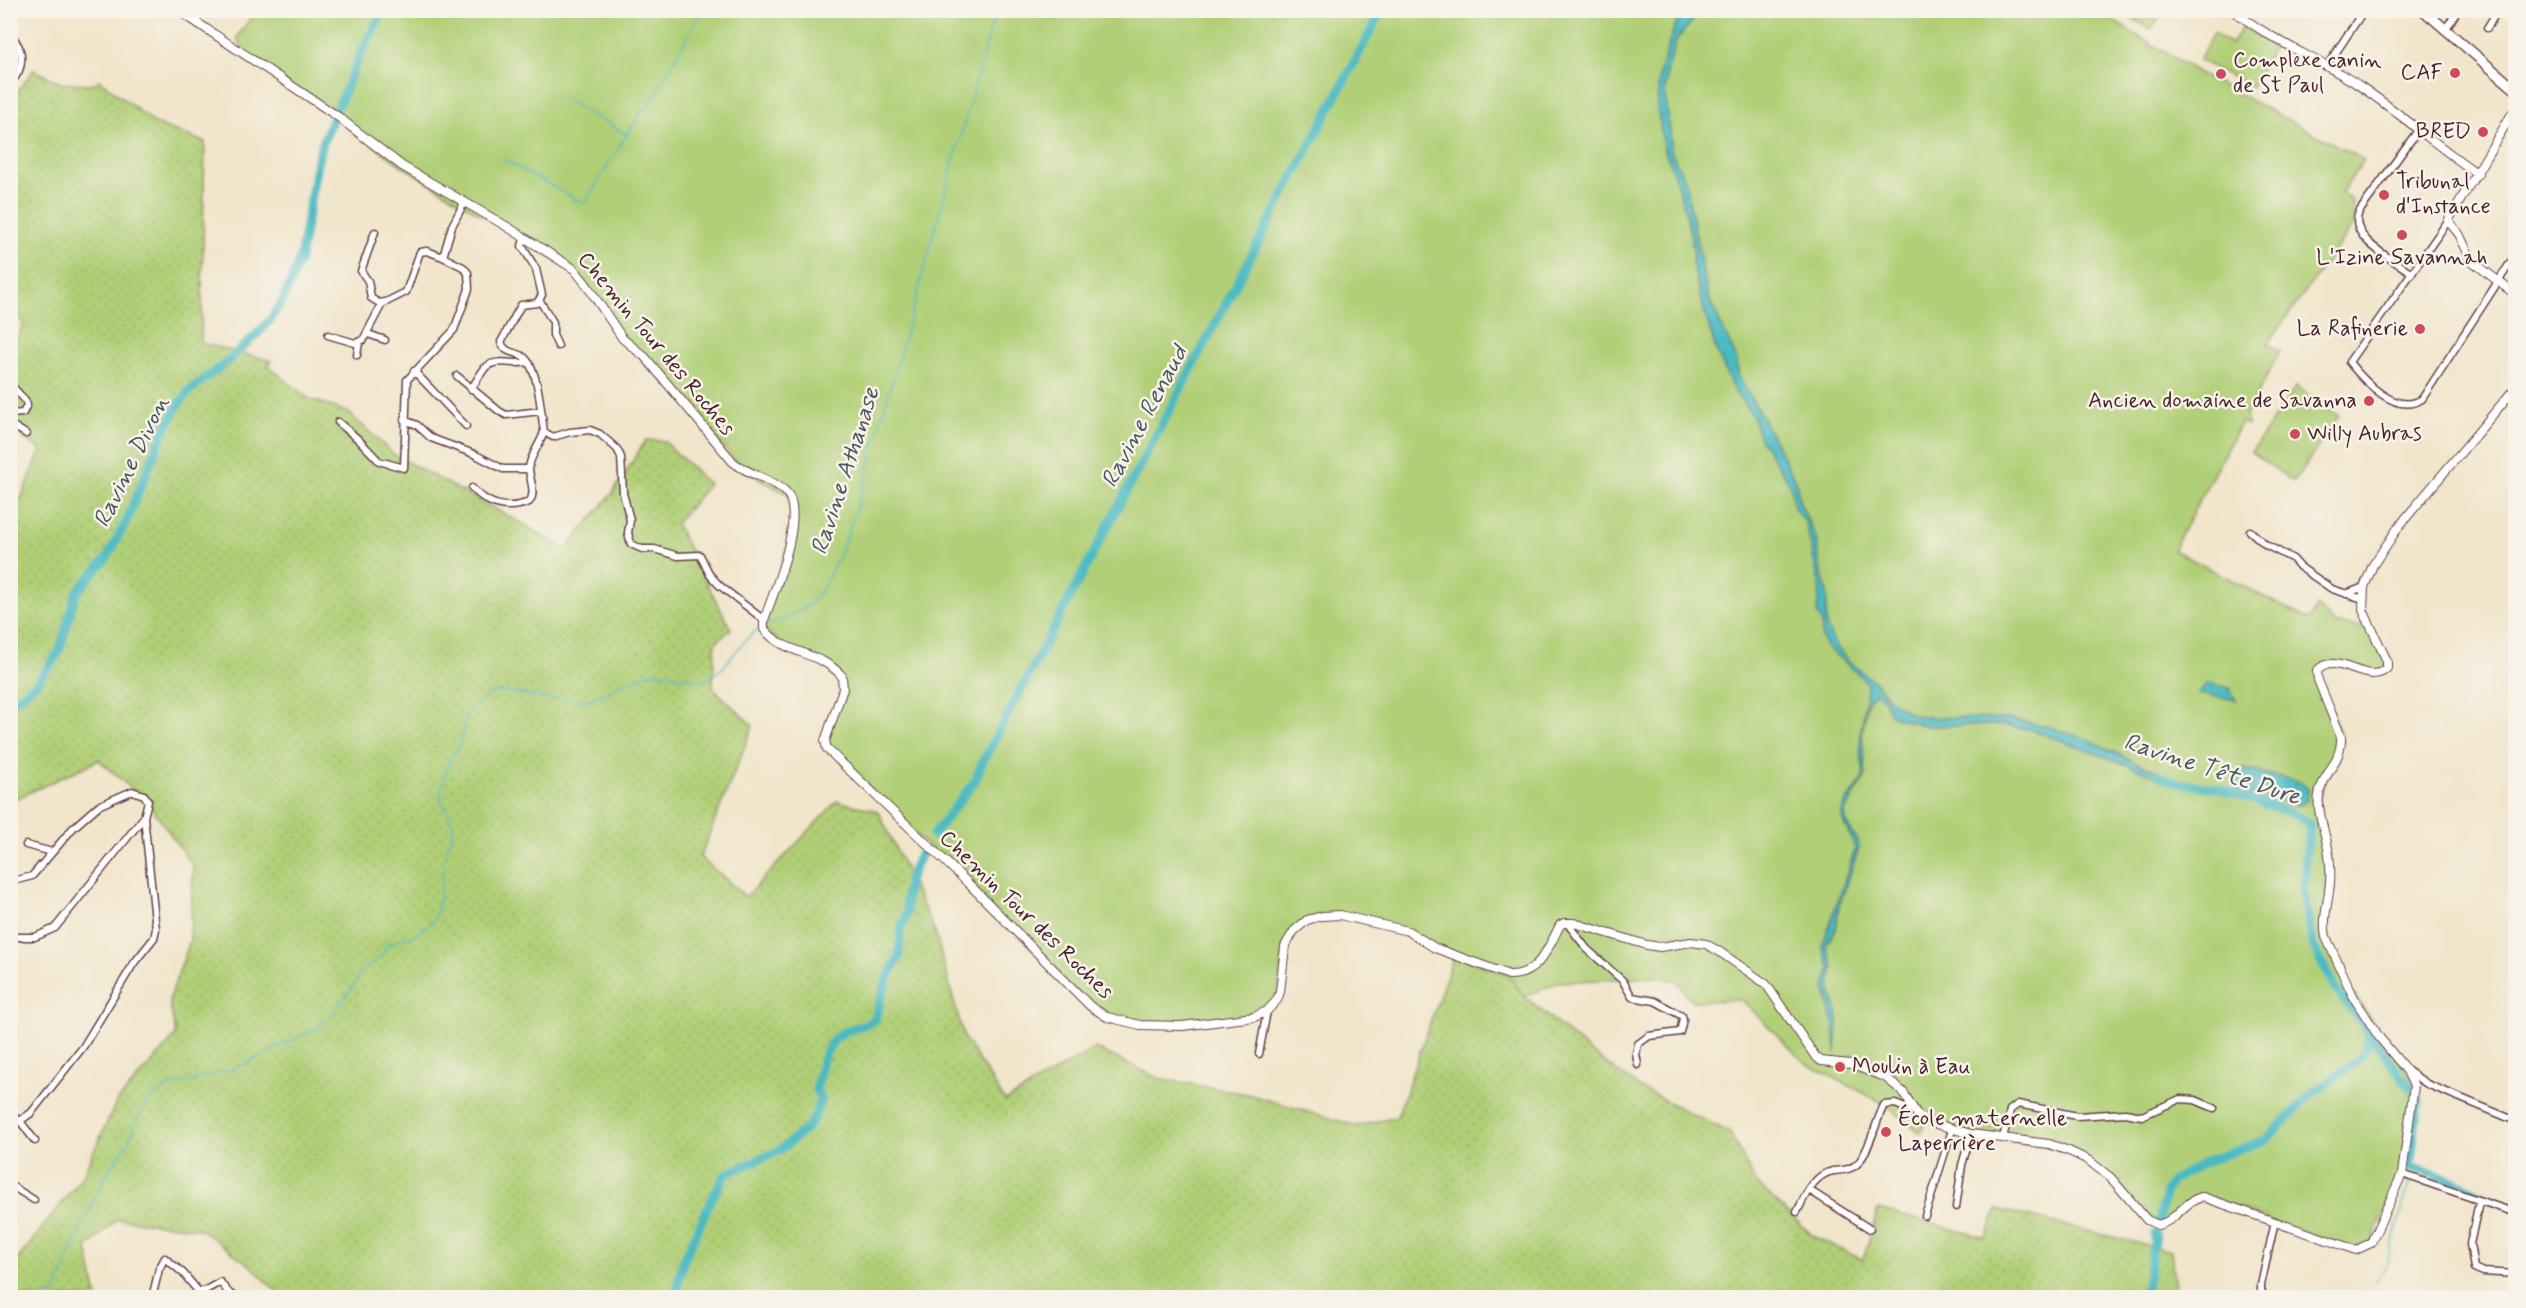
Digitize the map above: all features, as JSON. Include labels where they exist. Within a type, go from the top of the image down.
[{"type":"main road","points":[[2423,10],[2516,84]]},
{"type":"main road","points":[[2428,10],[2446,29],[2516,90]]},
{"type":"street","name":"Chemin Tour des Roches","points":[[178,10],[337,116],[402,166],[506,226],[566,264],[580,276],[623,339],[645,357],[733,462],[743,470],[779,486],[789,495],[793,512],[792,531],[764,620],[764,629],[772,640],[826,663],[842,676],[843,688],[825,741],[827,749],[1090,1005],[1107,1017],[1124,1023],[1167,1026],[1254,1017],[1267,1011]]},
{"type":"street","points":[[2234,10],[2254,26],[2327,66],[2419,129],[2435,145],[2478,174]]},
{"type":"street","points":[[2327,66],[2364,10]]},
{"type":"street","points":[[2446,29],[2458,10]]},
{"type":"street","points":[[2487,28],[2498,10]]},
{"type":"street","points":[[10,34],[22,54],[17,76],[10,83]]},
{"type":"street","points":[[2515,108],[2478,174],[2448,221],[2349,362],[2363,380],[2393,401],[2405,405],[2422,399],[2516,254]]},
{"type":"street","points":[[2412,273],[2362,238],[2356,221],[2359,212],[2419,129]]},
{"type":"street","points":[[443,257],[452,226],[464,203]]},
{"type":"street","points":[[2448,221],[2459,234],[2472,261],[2516,295]]},
{"type":"street","points":[[338,422],[379,461],[404,468],[407,380],[454,330],[469,289],[468,273],[463,267],[427,251],[420,252],[406,292],[379,303],[371,298],[368,281],[361,271],[375,232]]},
{"type":"street","points":[[524,239],[522,246],[536,269],[542,295],[540,301]]},
{"type":"street","points":[[540,301],[553,322],[553,335],[558,346]]},
{"type":"street","points":[[472,488],[489,503],[499,506],[526,504],[532,499],[529,469],[544,432],[542,403],[528,362],[522,356],[505,349],[501,342],[520,305],[540,301]]},
{"type":"street","points":[[357,354],[358,343],[368,334],[380,307],[385,302]]},
{"type":"street","points":[[368,334],[385,340]]},
{"type":"street","points":[[328,335],[358,343]]},
{"type":"street","points":[[471,389],[491,364],[528,362]]},
{"type":"street","points":[[414,371],[466,426]]},
{"type":"street","points":[[457,376],[506,415],[541,411]]},
{"type":"street","points":[[10,384],[27,405],[23,413],[10,414]]},
{"type":"street","points":[[1797,1212],[1809,1189],[1822,1176],[1849,1169],[1859,1162],[1884,1105],[1895,1104],[1913,1111],[1927,1121],[1952,1130],[2049,1144],[2069,1151],[2088,1160],[2111,1178],[2147,1220],[2155,1224],[2169,1221],[2190,1201],[2204,1197],[2276,1221],[2345,1248],[2356,1250],[2371,1242],[2402,1174],[2414,1082],[2368,1022],[2344,980],[2324,927],[2330,882],[2329,853],[2318,800],[2321,783],[2342,746],[2341,737],[2318,680],[2317,671],[2321,667],[2333,665],[2372,675],[2382,674],[2387,668],[2386,661],[2366,619],[2363,599],[2364,587],[2373,564],[2400,525],[2516,387]]},
{"type":"street","points":[[404,420],[417,425],[431,438],[474,454],[503,469],[529,469]]},
{"type":"street","points":[[10,424],[26,434]]},
{"type":"street","points":[[544,432],[556,437],[570,432],[590,430],[600,434],[617,449],[621,457],[622,493],[630,520],[628,533],[632,544],[642,549],[654,549],[678,556],[700,555],[710,575],[719,585],[764,620]]},
{"type":"street","points":[[2250,531],[2266,545],[2293,559],[2300,567],[2332,589],[2363,599]]},
{"type":"street","points":[[2345,595],[2364,587]]},
{"type":"street","points":[[10,882],[32,876],[73,828],[98,806],[132,792],[139,793],[148,801],[144,817],[156,929],[154,938],[134,963],[83,1047],[31,1113],[20,1121]]},
{"type":"street","points":[[10,937],[41,936],[55,928],[144,817]]},
{"type":"street","points":[[26,845],[52,852]]},
{"type":"street","points":[[1259,1054],[1267,1011],[1280,992],[1285,946],[1294,931],[1307,920],[1340,915],[1408,931],[1435,948],[1509,975],[1517,975],[1542,961],[1560,925],[1567,923],[1647,945],[1660,946],[1690,942],[1713,948],[1766,984],[1815,1056],[1821,1061],[1850,1064],[1876,1072],[1898,1086],[1913,1111]]},
{"type":"street","points":[[1567,923],[1587,949],[1623,981],[1632,997],[1655,1001],[1682,1016],[1680,1032],[1649,1036],[1638,1044],[1636,1054],[1638,1065]]},
{"type":"street","points":[[10,987],[13,989],[10,994]]},
{"type":"street","points":[[2407,1071],[2427,1084],[2516,1121]]},
{"type":"street","points":[[2003,1138],[2010,1110],[2018,1104],[2077,1116],[2125,1113],[2142,1116],[2180,1099],[2195,1100],[2214,1107]]},
{"type":"street","points":[[10,1114],[20,1121],[35,1141]]},
{"type":"street","points":[[1925,1216],[1952,1130]]},
{"type":"street","points":[[1956,1207],[1962,1165],[1971,1134]]},
{"type":"street","points":[[2402,1174],[2516,1214]]},
{"type":"street","points":[[10,1185],[34,1200]]},
{"type":"street","points":[[1809,1189],[1870,1229]]},
{"type":"street","points":[[2479,1202],[2470,1244],[2474,1268],[2483,1272],[2516,1274]]},
{"type":"street","points":[[2265,1298],[2260,1290],[2276,1221]]},
{"type":"street","points":[[152,1298],[159,1269],[165,1258],[183,1273],[198,1291],[204,1291],[220,1282],[229,1293],[237,1298]]},
{"type":"green space","points":[[256,10],[2109,11],[2105,16],[2199,73],[2364,160],[2341,193],[2352,201],[2354,224],[2268,343],[2280,351],[2246,415],[2248,425],[2241,422],[2173,550],[2309,620],[2317,606],[2334,623],[2371,629],[2387,661],[2382,674],[2333,665],[2317,671],[2341,737],[2318,800],[2329,853],[2324,927],[2344,980],[2414,1082],[2402,1174],[2371,1243],[2356,1250],[2203,1197],[2169,1221],[2155,1224],[2111,1178],[2069,1151],[1971,1134],[1927,1121],[1921,1133],[1881,1102],[1805,1063],[1742,1000],[1692,1001],[1677,981],[1656,977],[1559,982],[1526,996],[1522,994],[1509,975],[1422,939],[1340,915],[1307,920],[1285,946],[1277,1000],[1254,1017],[1182,1026],[1124,1023],[1090,1006],[825,745],[843,689],[838,671],[782,645],[764,629],[792,531],[789,495],[743,470],[675,390],[623,339],[581,276],[402,166],[245,53],[237,38]]},
{"type":"green space","points":[[2119,11],[2165,11],[2151,29]]},
{"type":"green space","points":[[2242,27],[2275,44],[2252,87],[2199,60],[2213,33],[2231,44]]},
{"type":"green space","points":[[34,70],[61,83],[94,84],[99,80],[156,124],[205,142],[201,343],[272,361],[268,366],[308,398],[349,413],[394,455],[525,525],[565,550],[612,494],[646,440],[664,441],[709,484],[676,524],[731,629],[715,643],[713,688],[753,726],[700,857],[746,897],[837,801],[878,811],[935,932],[964,1038],[1005,1101],[1095,1048],[1158,1078],[1247,1094],[1357,1126],[1397,1117],[1454,955],[1509,975],[1522,994],[1588,1050],[1640,1088],[1730,1133],[1755,1182],[1813,1236],[1863,1260],[1878,1209],[1986,1238],[1997,1209],[2171,1251],[2176,1297],[283,1298],[252,1267],[200,1229],[117,1219],[87,1248],[97,1297],[11,1297],[11,1268],[82,1177],[116,1103],[176,1035],[169,1000],[190,941],[193,866],[149,804],[99,760],[11,801],[11,523],[41,450],[11,428],[11,352],[24,322],[11,313],[10,100]]},
{"type":"green space","name":"Willy Aubras","points":[[2296,386],[2339,416],[2294,482],[2251,452]]},
{"type":"water","points":[[1684,11],[1701,11],[1677,39],[1667,72],[1665,93],[1671,151],[1685,180],[1708,297],[1736,357],[1739,378],[1796,482],[1800,503],[1816,538],[1820,568],[1827,592],[1826,625],[1835,645],[1848,661],[1875,682],[1891,701],[1913,715],[2008,719],[2047,726],[2092,741],[2158,771],[2167,780],[2033,730],[2002,725],[1927,726],[1896,718],[1889,712],[1884,699],[1876,692],[1867,703],[1862,734],[1866,775],[1845,811],[1847,824],[1859,848],[1839,906],[1836,929],[1826,945],[1833,966],[1830,989],[1836,1005],[1838,1023],[1836,1054],[1834,1025],[1825,988],[1830,968],[1822,947],[1855,850],[1844,825],[1842,810],[1863,776],[1860,740],[1867,688],[1866,682],[1855,671],[1826,647],[1822,637],[1822,623],[1817,612],[1820,588],[1806,523],[1794,508],[1791,487],[1760,439],[1752,414],[1733,389],[1715,347],[1702,303],[1692,262],[1694,253],[1685,210],[1664,149],[1657,106],[1659,75],[1674,28]]},
{"type":"water","points":[[2207,683],[2229,688],[2236,700],[2198,694]]},
{"type":"water","points":[[2240,768],[2302,782],[2308,790],[2307,800],[2301,805],[2295,805],[2236,789],[2233,782]]},
{"type":"waterway","name":"Ravine Divon","points":[[10,704],[36,684],[59,652],[76,593],[107,558],[126,522],[163,433],[177,407],[190,390],[228,361],[258,333],[271,319],[284,298],[300,259],[317,163],[323,142],[359,57],[383,10]]},
{"type":"waterway","points":[[503,159],[584,204],[640,113],[649,106],[702,10]]},
{"type":"waterway","name":"Ravine Athanase","points":[[767,625],[796,613],[815,598],[843,546],[868,471],[996,10]]},
{"type":"waterway","name":"Ravine Renaud","points":[[933,835],[975,781],[983,761],[1382,10]]},
{"type":"waterway","points":[[559,96],[628,135]]},
{"type":"waterway","name":"Ravine Athanase","points":[[48,1298],[58,1286],[78,1235],[106,1175],[128,1143],[143,1106],[151,1098],[171,1086],[234,1069],[316,1029],[332,1014],[355,984],[359,974],[383,954],[386,945],[417,934],[433,922],[438,908],[444,858],[454,827],[441,799],[441,788],[449,762],[461,742],[467,711],[492,693],[500,691],[550,699],[590,700],[648,673],[659,672],[703,681],[718,672],[744,641],[760,628]]},
{"type":"waterway","name":"Ravine Tête Dure","points":[[2158,775],[2177,783],[2216,788],[2248,798],[2293,814],[2308,822],[2310,827],[2303,889],[2313,945],[2335,988],[2410,1088]]},
{"type":"waterway","name":"Ravine Renaud","points":[[675,1298],[683,1262],[712,1198],[726,1174],[780,1150],[807,1128],[815,1116],[821,1098],[816,1090],[822,1063],[829,1047],[841,1034],[875,1019],[886,982],[899,956],[901,928],[907,914],[906,899],[909,879],[921,853]]},
{"type":"waterway","name":"Ravine Tête Dure","points":[[2159,1220],[2166,1191],[2173,1180],[2210,1160],[2266,1140],[2309,1096],[2356,1062],[2364,1052],[2370,1037]]},
{"type":"waterway","points":[[2416,1096],[2418,1100],[2410,1167],[2454,1181],[2490,1199],[2516,1208]]},
{"type":"waterway","points":[[2410,1167],[2410,1173]]},
{"type":"waterway","points":[[2376,1281],[2386,1266],[2410,1181]]},
{"type":"waterway","name":"Ravine Tête Dure","points":[[2145,1298],[2155,1234]]},
{"type":"place","name":"CAF","points":[[2455,73]]},
{"type":"place","name":"Complexe canin de St Paul","points":[[2221,74]]},
{"type":"place","name":"BRED","points":[[2483,132]]},
{"type":"place","name":"Tribunal d'Instance","points":[[2384,195]]},
{"type":"place","name":"L'Izine Savannah","points":[[2402,235]]},
{"type":"place","name":"La Rafinerie","points":[[2420,329]]},
{"type":"place","name":"Ancien domaine de Savanna","points":[[2369,401]]},
{"type":"place","name":"Willy Aubras","points":[[2295,434]]},
{"type":"place","name":"Moulin à Eau","points":[[1840,1067]]},
{"type":"place","name":"École maternelle Laperrière","points":[[1886,1132]]}]
